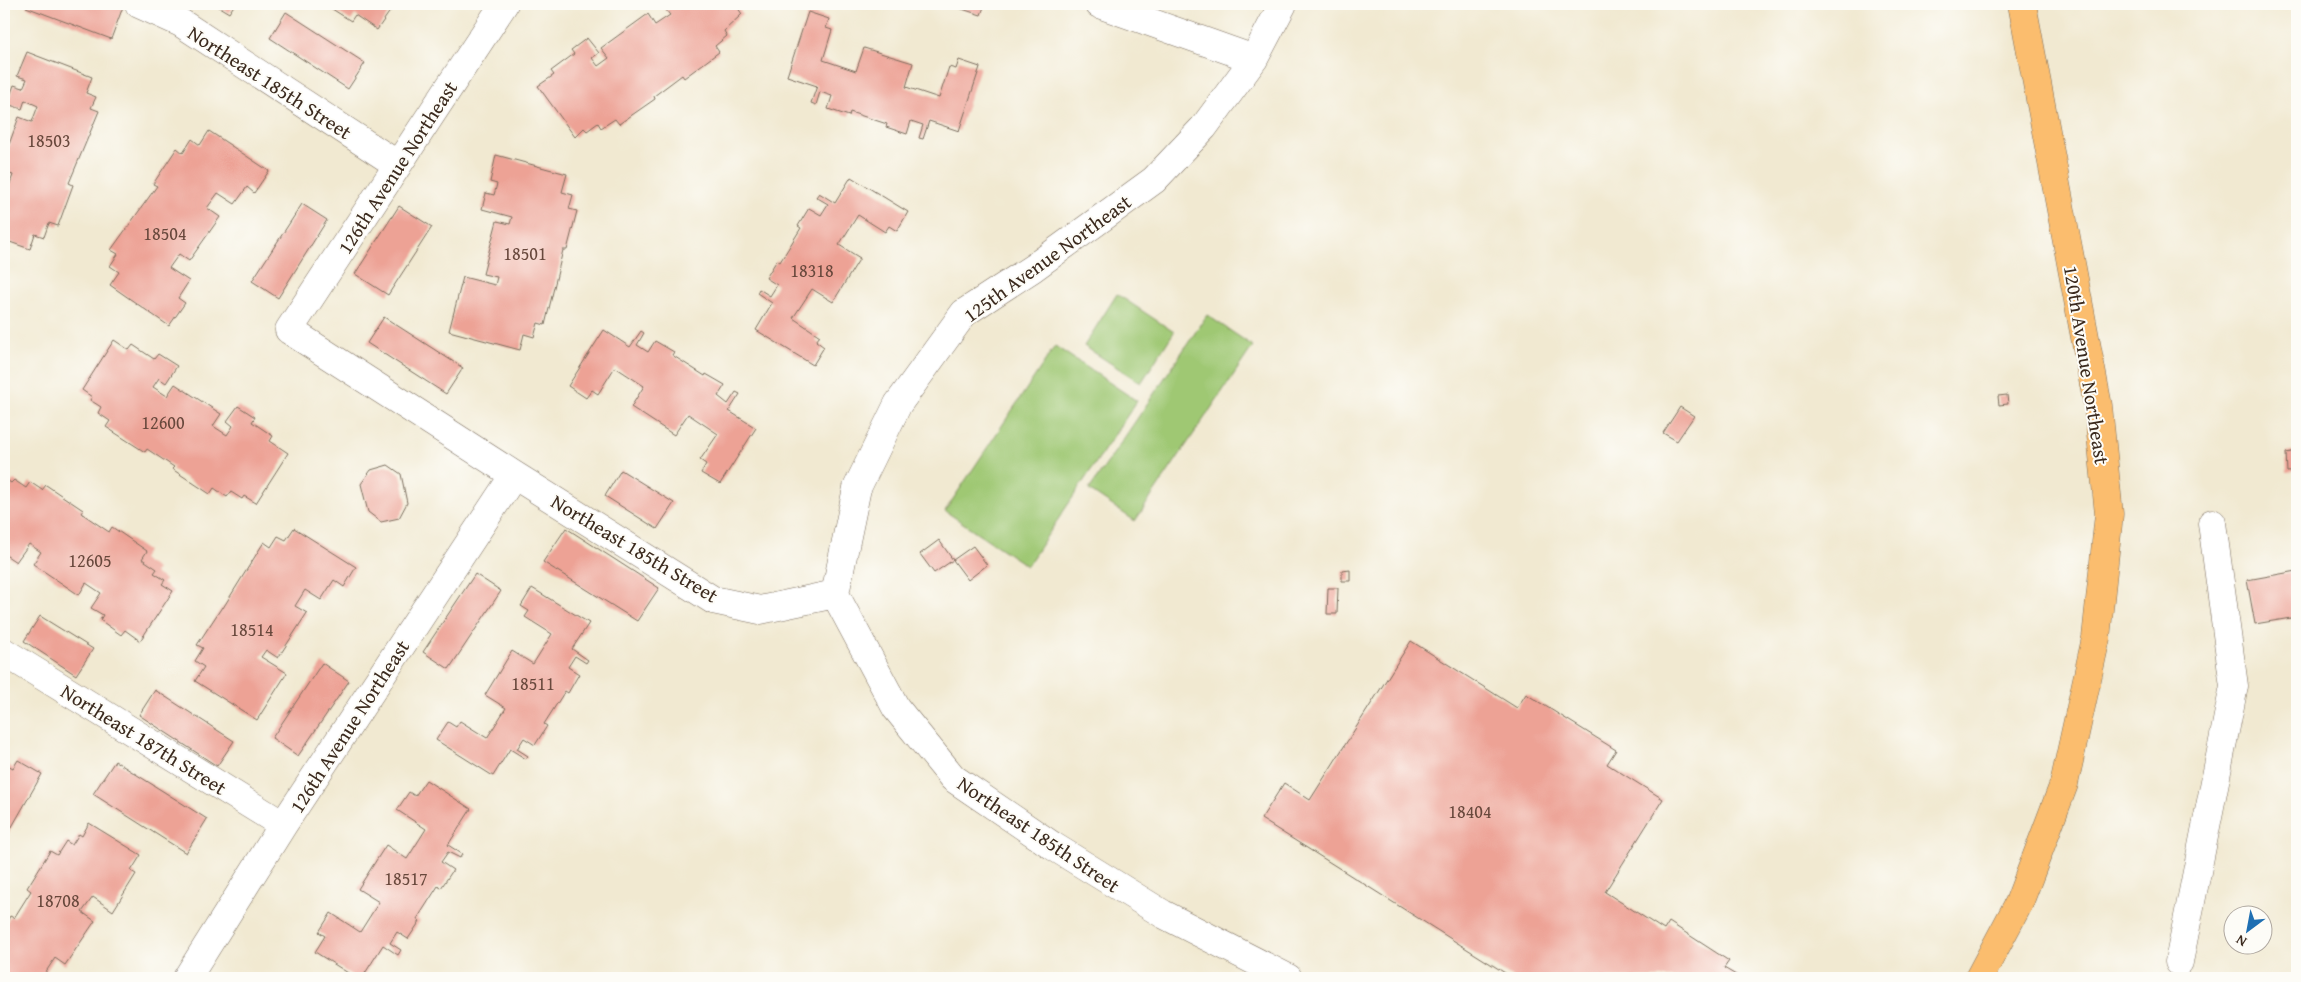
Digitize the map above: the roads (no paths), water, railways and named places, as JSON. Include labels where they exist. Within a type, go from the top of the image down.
[{"type":"main road","name":"120th Avenue Northeast","points":[[1979,978],[2019,904],[2064,784],[2096,638],[2109,514],[2098,406],[2022,4]]},
{"type":"street","name":"Northeast 185th Street","points":[[139,4],[181,23],[398,165]]},
{"type":"street","name":"126th Avenue Northeast","points":[[289,330],[504,4]]},
{"type":"street","points":[[1099,4],[1254,59]]},
{"type":"street","name":"125th Avenue Northeast","points":[[836,594],[857,488],[898,404],[964,314],[1033,268],[1154,180],[1204,127],[1254,59],[1283,4]]},
{"type":"street","name":"Northeast 185th Street","points":[[289,330],[712,600],[760,610],[836,594],[896,708],[953,778],[1053,846],[1163,914],[1288,978]]},
{"type":"street","name":"126th Avenue Northeast","points":[[187,978],[283,825],[514,475]]},
{"type":"street","points":[[2179,962],[2234,686],[2212,523]]},
{"type":"street","name":"Northeast 187th Street","points":[[4,652],[283,825]]}]
